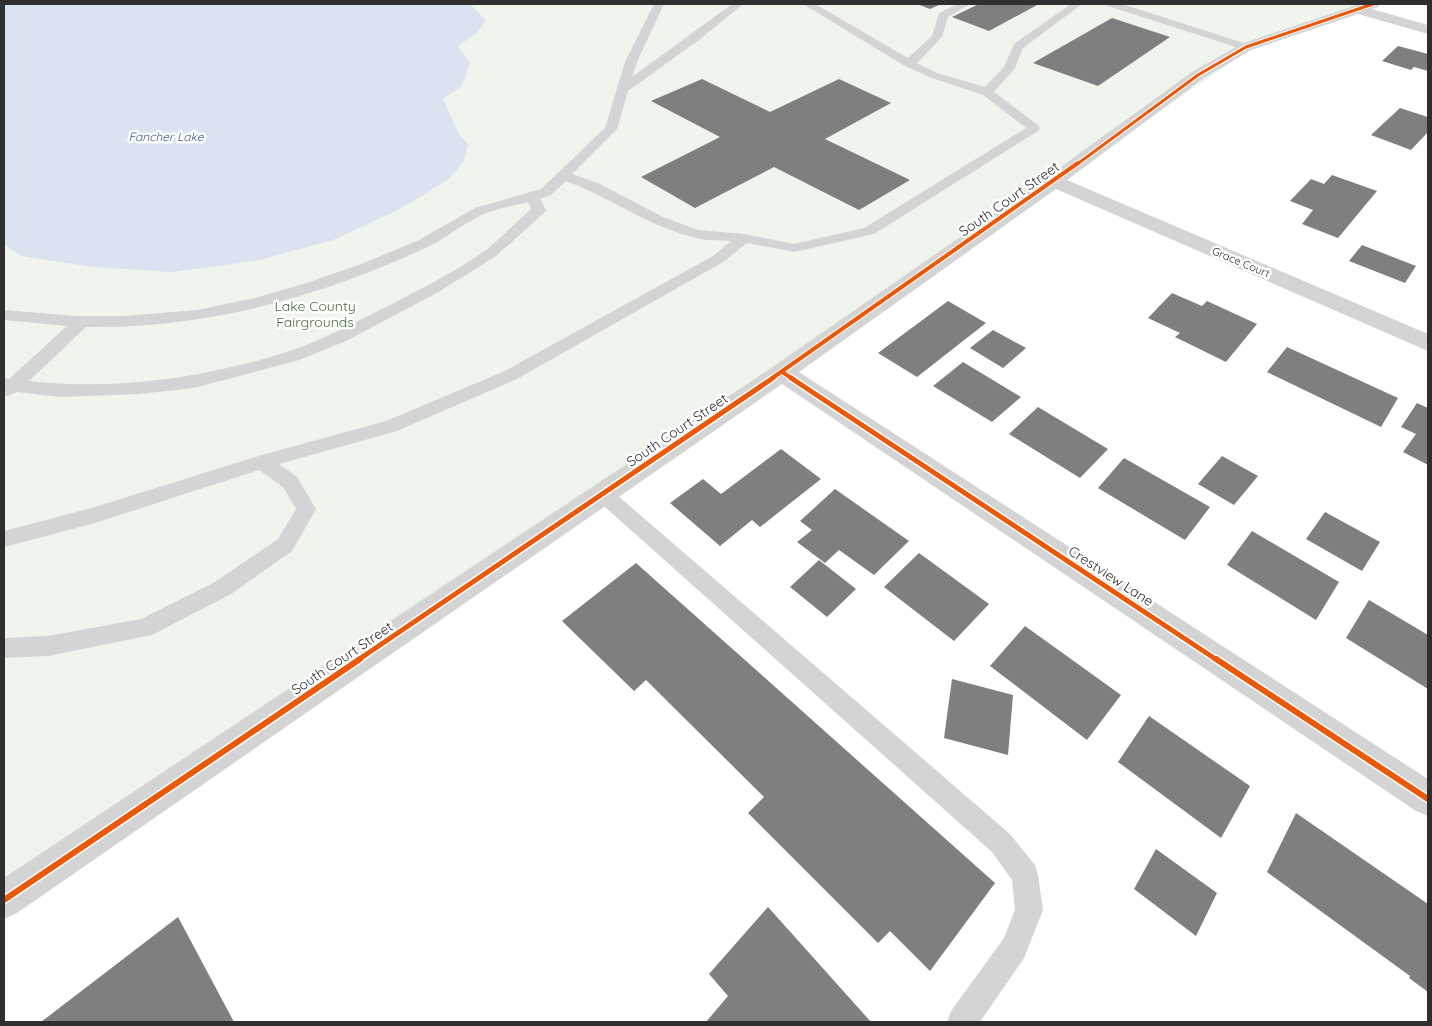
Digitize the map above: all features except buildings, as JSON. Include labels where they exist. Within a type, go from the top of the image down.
[{"type":"street","name":"South Court Street","points":[[4,900],[782,372],[1054,181],[1198,75],[1246,47],[1364,6]]},
{"type":"street","points":[[1364,6],[1428,30]]},
{"type":"street","name":"Grace Court","points":[[1054,181],[1428,343]]},
{"type":"street","name":"Crestview Lane","points":[[782,372],[1428,799]]},
{"type":"lane","points":[[4,315],[47,321],[81,322],[139,321],[197,315],[297,292],[364,268],[426,242],[481,210],[533,198],[546,192],[610,129],[631,62],[659,4]]},
{"type":"lane","points":[[622,90],[695,38],[738,4]]},
{"type":"lane","points":[[563,175],[595,187],[656,220],[696,234],[744,238],[794,248],[868,230],[1034,128],[987,92],[933,75],[910,64],[808,4]]},
{"type":"lane","points":[[910,64],[937,37],[943,15],[965,4]]},
{"type":"lane","points":[[987,92],[1010,68],[1018,46],[1077,4]]},
{"type":"lane","points":[[1112,4],[1246,47]]},
{"type":"lane","points":[[7,388],[61,391],[139,388],[194,382],[293,356],[340,337],[422,294],[491,252],[539,210],[533,198]]},
{"type":"lane","points":[[4,539],[95,515],[262,462],[391,426],[511,375],[718,259],[744,238]]},
{"type":"lane","points":[[7,388],[81,322]]},
{"type":"lane","points":[[4,648],[48,646],[144,628],[223,588],[285,545],[306,509],[290,482],[262,462]]},
{"type":"lane","points":[[603,494],[1001,843],[1025,875],[1029,910],[1014,948],[962,1022]]},
{"type":"green space","name":"Lake County Fairgrounds","points":[[4,4],[1373,4],[1255,46],[4,904]]},
{"type":"water","name":"Fancher Lake","points":[[4,4],[470,4],[486,20],[478,32],[458,46],[470,63],[462,86],[443,99],[459,134],[468,144],[464,161],[448,180],[398,210],[333,240],[255,261],[171,272],[93,267],[21,256],[4,244]]},
{"type":"cycle path","points":[[4,900],[782,372],[1054,181],[1198,75],[1246,47],[1373,4]]},
{"type":"cycle path","points":[[782,372],[1428,799]]}]
